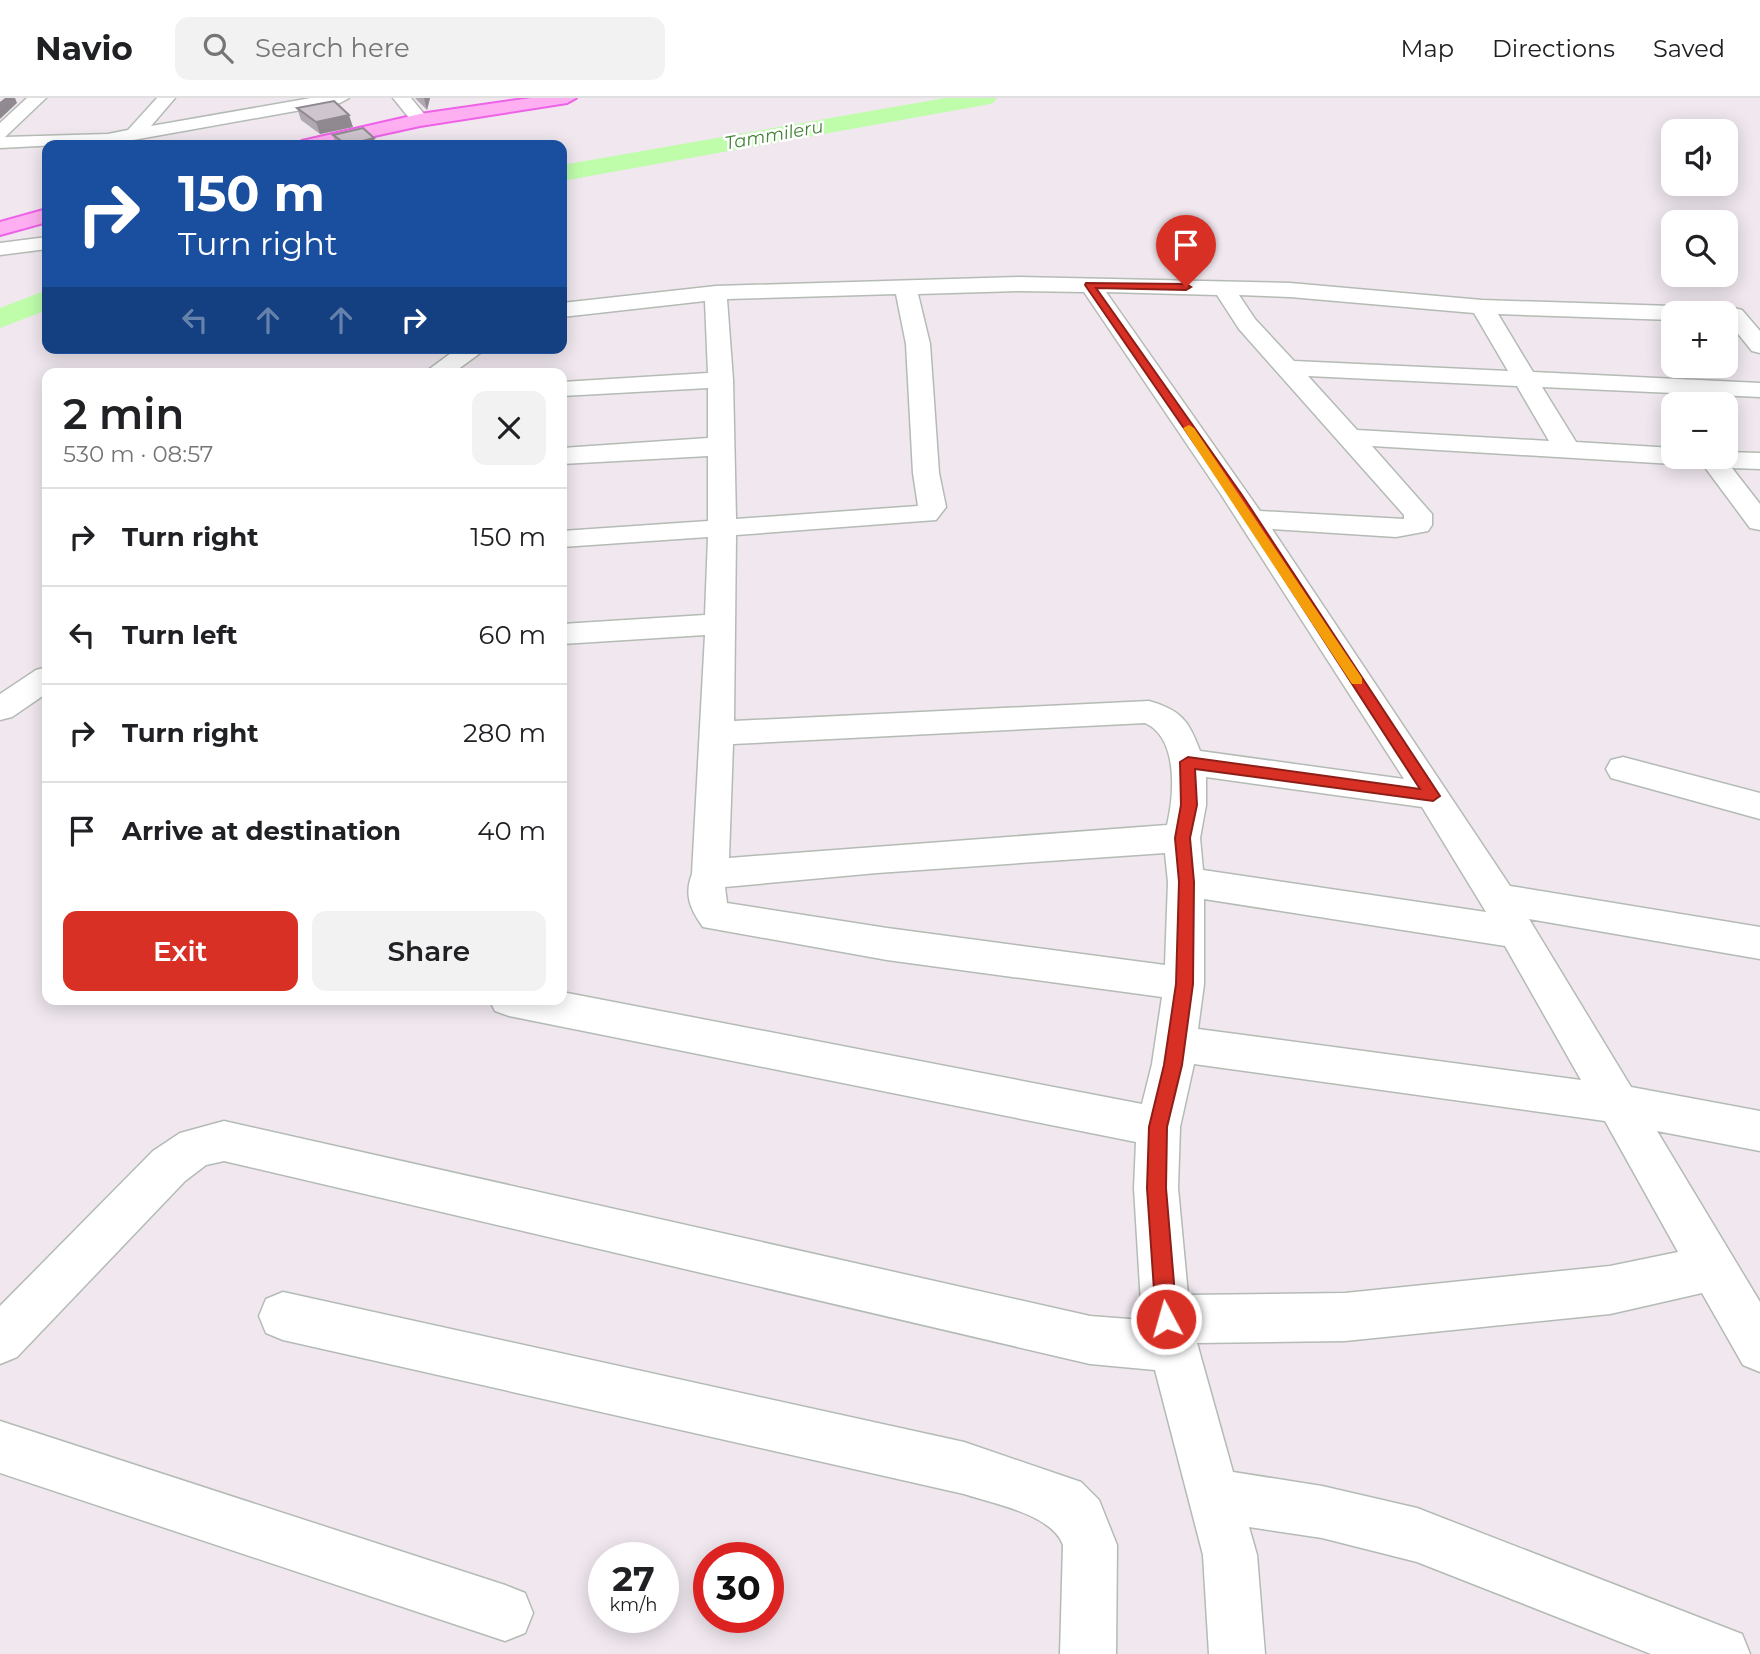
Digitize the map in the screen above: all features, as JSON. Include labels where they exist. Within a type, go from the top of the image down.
[{"type":"main road","points":[[331,140],[419,120],[567,98]]},
{"type":"main road","points":[[0,229],[42,216]]},
{"type":"street","points":[[0,133],[37,98]]},
{"type":"street","points":[[133,135],[166,98]]},
{"type":"street","points":[[118,140],[133,135],[340,98]]},
{"type":"street","points":[[402,98],[419,120]]},
{"type":"street","points":[[0,143],[42,140]]},
{"type":"street","points":[[49,140],[97,140]]},
{"type":"street","points":[[0,249],[42,244]]},
{"type":"street","points":[[1090,285],[1251,519],[1433,796],[1517,932],[1760,1348]]},
{"type":"street","points":[[567,309],[716,293],[905,286],[1090,285],[1290,290],[1482,307],[1661,313]]},
{"type":"street","points":[[567,538],[926,514],[932,506],[926,474],[918,344],[905,286]]},
{"type":"street","points":[[1224,288],[1232,305],[1248,326],[1418,514],[1418,525],[1396,529],[1251,519]]},
{"type":"street","points":[[716,293],[722,446],[718,733],[710,874],[703,893],[706,904],[716,916],[887,944],[1184,984]]},
{"type":"street","points":[[1482,307],[1567,449]]},
{"type":"street","points":[[1738,315],[1760,316]]},
{"type":"street","points":[[1738,323],[1760,346]]},
{"type":"street","points":[[444,368],[466,354]]},
{"type":"street","points":[[1288,368],[1760,390]]},
{"type":"street","points":[[567,388],[721,380]]},
{"type":"street","points":[[1654,386],[1661,395]]},
{"type":"street","points":[[1350,437],[1661,455]]},
{"type":"street","points":[[567,456],[722,446]]},
{"type":"street","points":[[1738,460],[1760,461]]},
{"type":"street","points":[[1719,469],[1760,522]]},
{"type":"street","points":[[567,634],[719,624]]},
{"type":"street","points":[[0,708],[42,681]]},
{"type":"street","points":[[718,733],[1020,716],[1149,712],[1166,719],[1176,731],[1188,762],[1189,805],[1182,838],[1186,882],[1184,984],[1176,1044],[1158,1127],[1156,1188],[1170,1333],[1230,1555],[1237,1654]]},
{"type":"street","points":[[1188,762],[1433,796]]},
{"type":"street","points":[[1623,769],[1760,806]]},
{"type":"street","points":[[710,874],[877,859],[1182,838]]},
{"type":"street","points":[[1186,882],[1517,932]]},
{"type":"street","points":[[1497,899],[1760,943]]},
{"type":"street","points":[[539,1005],[1158,1127]]},
{"type":"street","points":[[1176,1044],[1618,1104],[1760,1131]]},
{"type":"street","points":[[0,1340],[169,1166],[195,1147],[224,1141],[1077,1338],[1170,1333],[1610,1290],[1713,1267]]},
{"type":"street","points":[[283,1317],[964,1468],[1062,1501],[1080,1519],[1090,1545],[1088,1654]]},
{"type":"street","points":[[0,1447],[505,1613]]},
{"type":"street","points":[[1213,1495],[1322,1513],[1418,1535],[1722,1654]]},
{"type":"building","points":[[334,101],[349,115],[316,122],[297,108]]},
{"type":"building","points":[[363,128],[374,138],[340,140],[333,135]]},
{"type":"waterway","name":"Tammileru","points":[[567,172],[985,98]]},
{"type":"waterway","name":"Tammileru","points":[[0,319],[42,301]]},
{"type":"slow traffic","points":[[1189,428],[1357,681]]},
{"type":"route","points":[[1166,1319],[1156,1188],[1158,1127],[1173,1065],[1184,984],[1186,882],[1182,838],[1189,805],[1188,762],[1433,796],[1236,495],[1090,285],[1186,287]]}]
